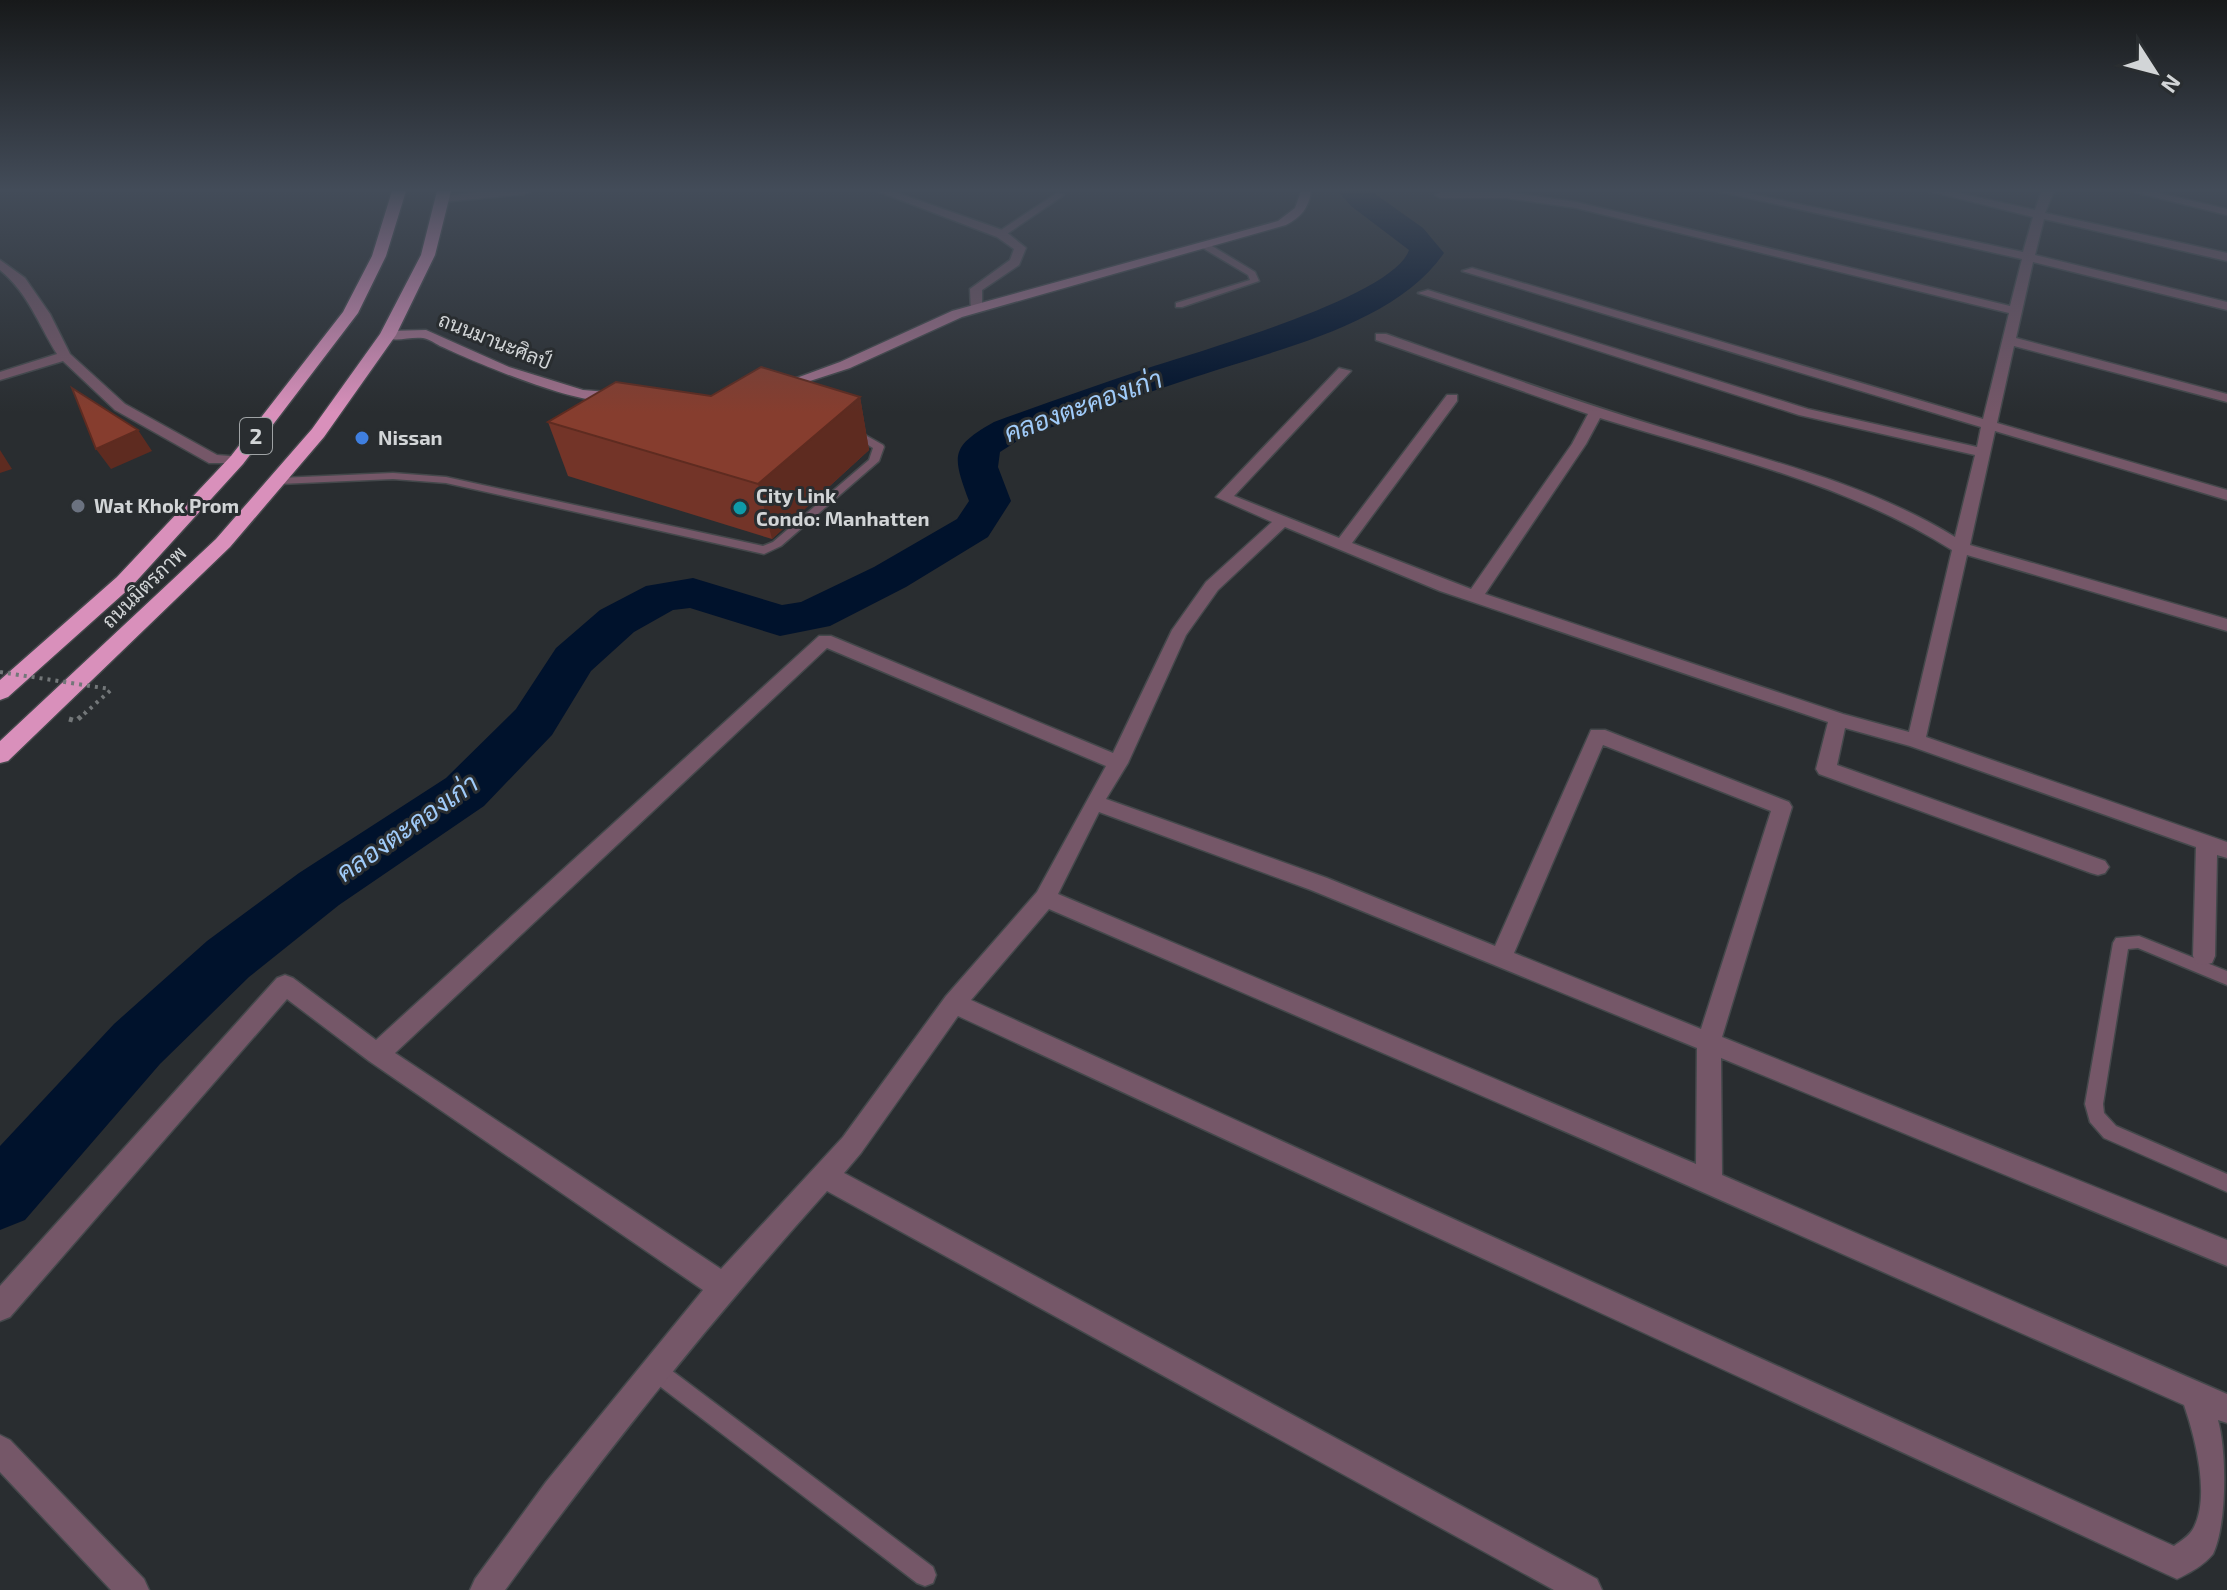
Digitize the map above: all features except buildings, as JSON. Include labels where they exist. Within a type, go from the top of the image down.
[{"type":"highway","name":"ถนนมิตรภาพ","points":[[0,692],[124,582],[237,460],[350,313],[374,265]]},
{"type":"highway","name":"ถนนมิตรภาพ","points":[[0,755],[165,601],[279,481],[318,433],[388,335],[423,265]]},
{"type":"street","points":[[1,265],[21,281],[44,314],[65,356],[120,407],[214,460],[237,460]]},
{"type":"street","points":[[976,309],[976,289],[1010,265]]},
{"type":"street","points":[[760,390],[797,383],[833,370],[957,314],[1132,265]]},
{"type":"street","points":[[1826,265],[2016,311]]},
{"type":"street","points":[[1916,741],[2026,265]]},
{"type":"street","points":[[2061,265],[2227,306]]},
{"type":"street","points":[[1468,271],[2227,495]]},
{"type":"street","points":[[1424,293],[1804,412],[1984,453]]},
{"type":"street","name":"ถนนมานะศิลป์","points":[[388,335],[426,334],[504,370],[582,394],[636,398]]},
{"type":"street","points":[[1381,337],[1596,412],[1827,484],[1916,520],[1961,548],[2227,625]]},
{"type":"street","points":[[2009,340],[2227,398]]},
{"type":"street","points":[[0,376],[65,356]]},
{"type":"street","points":[[1344,371],[1224,497],[1475,596],[1838,719],[1916,741],[2217,846],[2204,956]]},
{"type":"street","points":[[1342,545],[1452,398]]},
{"type":"street","points":[[1475,596],[1579,444],[1596,412]]},
{"type":"street","points":[[486,1590],[557,1493],[723,1287],[852,1145],[954,1003],[1045,898],[1094,802],[1118,763],[1178,634],[1212,586],[1282,521]]},
{"type":"street","points":[[377,1054],[825,640],[1118,763]]},
{"type":"street","points":[[1838,719],[1826,769],[2098,867]]},
{"type":"street","points":[[1501,957],[1598,735],[1782,807],[1709,1041],[1709,1183]]},
{"type":"street","points":[[1094,802],[1319,884],[2227,1253]]},
{"type":"street","points":[[1045,898],[2227,1409]]},
{"type":"street","points":[[0,1307],[285,985],[377,1054],[723,1287]]},
{"type":"street","points":[[954,1003],[2177,1563],[2204,1542],[2215,1500],[2211,1437],[2194,1394]]},
{"type":"street","points":[[825,1176],[1586,1590]]},
{"type":"street","points":[[0,1450],[133,1590]]},
{"type":"lane","points":[[1179,305],[1255,281],[1252,274],[1237,265]]},
{"type":"lane","points":[[279,481],[393,476],[446,480],[764,550],[777,544],[874,461],[879,447],[875,442],[832,421]]},
{"type":"lane","points":[[2227,978],[2139,942],[2121,943],[2094,1104],[2096,1116],[2110,1132],[2227,1183]]},
{"type":"lane","points":[[656,1371],[925,1575]]},
{"type":"path","points":[[0,672],[112,689],[76,721]]},
{"type":"waterway","name":"คลองตะคองเก่า","points":[[0,1196],[137,1044],[228,959],[319,889],[465,792],[534,722],[573,660],[617,621],[662,596],[693,593],[780,621],[813,615],[890,577],[973,528],[990,501],[977,467],[981,446],[1008,430],[1324,320],[1382,292],[1416,265]]},
{"type":"place","name":"Nissan","points":[[362,438]]},
{"type":"place","name":"Wat Khok Prom","points":[[78,506]]},
{"type":"place","name":"City Link Condo: Manhatten","points":[[740,508]]}]
